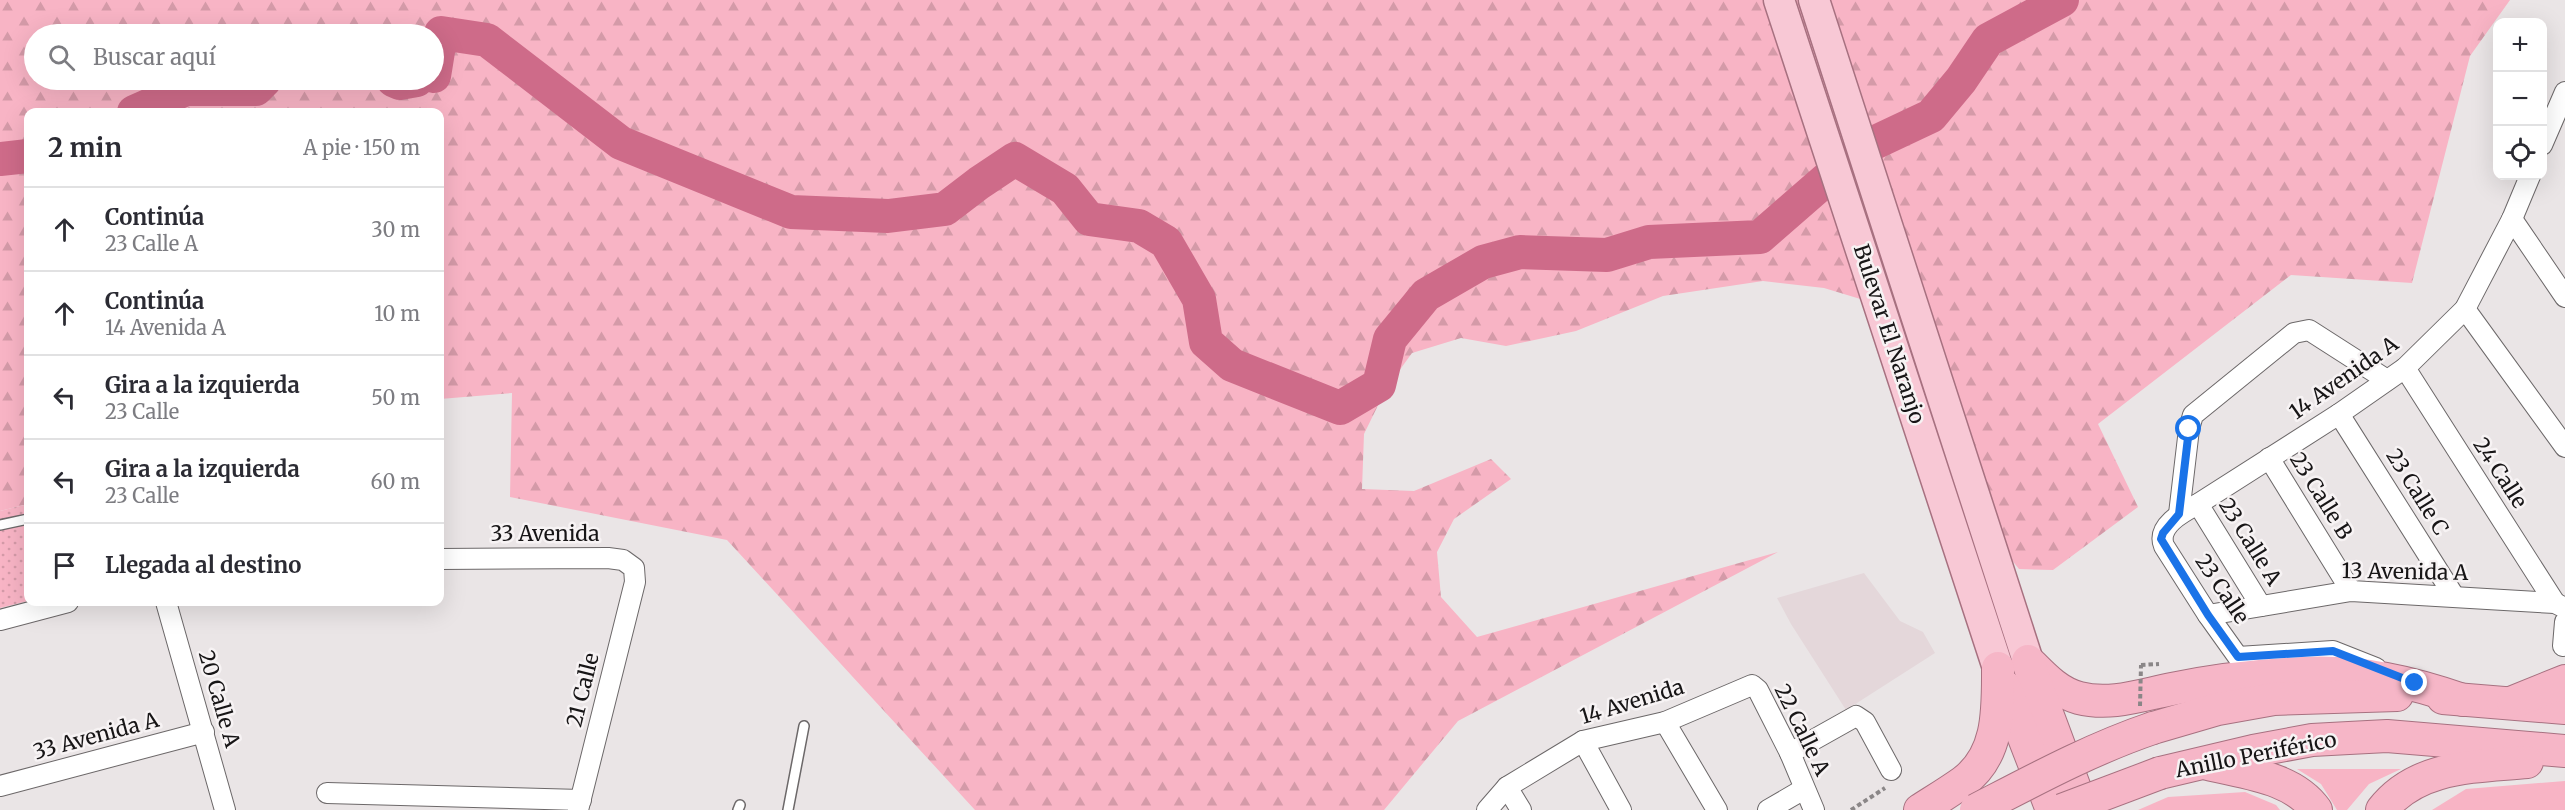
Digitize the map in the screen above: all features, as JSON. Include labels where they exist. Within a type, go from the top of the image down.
[{"type":"highway","points":[[2009,651],[2068,694],[2108,702],[2232,679],[2304,673],[2365,674],[2415,683],[2463,700]]},
{"type":"highway","points":[[1920,810],[1964,782],[1974,772],[1988,750],[1997,724],[2009,651]]},
{"type":"highway","points":[[2009,651],[2006,694],[2052,810]]},
{"type":"highway","points":[[2009,651],[2083,810]]},
{"type":"highway","points":[[2512,703],[2565,681]]},
{"type":"highway","name":"Anillo Periférico","points":[[1976,810],[2051,771],[2140,732],[2218,709],[2274,699],[2401,695],[2565,708]]},
{"type":"highway","name":"Anillo Periférico","points":[[2062,810],[2160,773],[2312,740],[2386,736],[2565,751]]},
{"type":"highway","points":[[2382,810],[2403,789],[2438,772],[2565,758]]},
{"type":"highway","points":[[2201,763],[2257,776],[2288,787],[2306,798],[2316,810]]},
{"type":"highway","points":[[2398,810],[2421,788],[2458,769]]},
{"type":"main road","name":"Bulevar El Naranjo","points":[[1779,0],[2009,651]]},
{"type":"main road","name":"Bulevar El Naranjo","points":[[1814,0],[2009,651]]},
{"type":"street","points":[[2547,133],[2565,92]]},
{"type":"street","points":[[2554,117],[2565,136]]},
{"type":"street","name":"14 Avenida A","points":[[2164,546],[2161,539],[2163,533],[2179,514],[2339,414],[2404,368],[2465,309],[2512,219],[2528,180]]},
{"type":"street","points":[[2512,219],[2565,297]]},
{"type":"street","points":[[2465,309],[2565,447]]},
{"type":"street","points":[[2179,514],[2189,429],[2193,416],[2294,333],[2309,330],[2387,380]]},
{"type":"street","name":"24 Calle","points":[[2404,368],[2560,605]]},
{"type":"street","name":"23 Calle C","points":[[2339,414],[2454,596]]},
{"type":"street","name":"23 Calle B","points":[[2269,458],[2351,591]]},
{"type":"street","name":"23 Calle A","points":[[2198,504],[2261,606]]},
{"type":"street","name":"23 Calle","points":[[2164,546],[2238,657],[2333,651],[2415,683]]},
{"type":"street","name":"33 Avenida","points":[[444,559],[608,558],[623,560],[634,568],[635,582]]},
{"type":"street","name":"21 Calle","points":[[579,805],[635,582]]},
{"type":"street","name":"13 Avenida A","points":[[2208,615],[2351,591],[2454,596],[2560,605]]},
{"type":"street","points":[[0,620],[53,606]]},
{"type":"street","name":"20 Calle A","points":[[167,606],[225,810]]},
{"type":"street","points":[[2563,646],[2565,622]]},
{"type":"street","name":"22 Calle A","points":[[1737,689],[1752,684],[1758,690],[1790,753],[1814,810]]},
{"type":"street","name":"14 Avenida","points":[[1487,810],[1507,787],[1582,741],[1665,722],[1737,689]]},
{"type":"street","points":[[1790,753],[1851,717],[1860,717],[1865,722],[1891,777]]},
{"type":"street","points":[[1665,722],[1717,810]]},
{"type":"street","name":"33 Avenida A","points":[[0,786],[204,732]]},
{"type":"street","points":[[1582,741],[1621,810]]},
{"type":"street","points":[[1507,787],[1521,810]]},
{"type":"street","points":[[1767,810],[1804,789]]},
{"type":"street","points":[[327,793],[579,805]]},
{"type":"lane","points":[[0,525],[24,520]]},
{"type":"lane","points":[[788,810],[804,726]]},
{"type":"path","points":[[2140,732],[2126,728],[2139,722],[2141,665]]},
{"type":"path","points":[[1851,810],[1891,777]]},
{"type":"shaded area","points":[[1864,573],[1900,621],[1923,632],[1935,653],[1846,710],[1777,598]]},
{"type":"green space","points":[[0,0],[2510,0],[2497,18],[2493,18],[2493,24],[2470,56],[2412,283],[2291,275],[2098,424],[2138,507],[2053,570],[2019,569],[1989,532],[1900,311],[1824,288],[1763,281],[1663,296],[1576,331],[1506,346],[1461,338],[1412,353],[1386,389],[1364,434],[1362,489],[1414,491],[1491,459],[1511,479],[1454,519],[1437,552],[1441,597],[1477,637],[1778,552],[1458,721],[1384,810],[975,810],[727,540],[510,497],[512,393],[444,399],[444,108],[24,108],[24,505],[0,511]]},
{"type":"green space","points":[[24,505],[24,602],[0,608],[0,511]]},
{"type":"green space","points":[[2297,769],[2401,769],[2369,784],[2347,810],[2337,810],[2321,784]]},
{"type":"green space","points":[[2565,781],[2565,810],[2432,810],[2466,789]]},
{"type":"green space","points":[[2245,792],[2276,805],[2280,810],[2138,810],[2168,797]]},
{"type":"waterway","points":[[444,33],[487,40],[621,143],[791,212],[888,216],[945,209],[1015,159],[1065,189],[1089,219],[1139,226],[1166,242],[1199,299],[1206,342],[1232,365],[1340,408],[1379,385],[1390,339],[1426,295],[1483,262],[1520,252],[1607,255],[1649,242],[1760,237],[1861,149],[1931,116],[1961,80],[1988,40],[2062,0]]},
{"type":"waterway","points":[[143,108],[184,90]]},
{"type":"waterway","points":[[0,159],[24,156]]},
{"type":"route","points":[[2189,429],[2179,514],[2163,533],[2161,539],[2208,615],[2238,657],[2333,651],[2415,683]]}]
